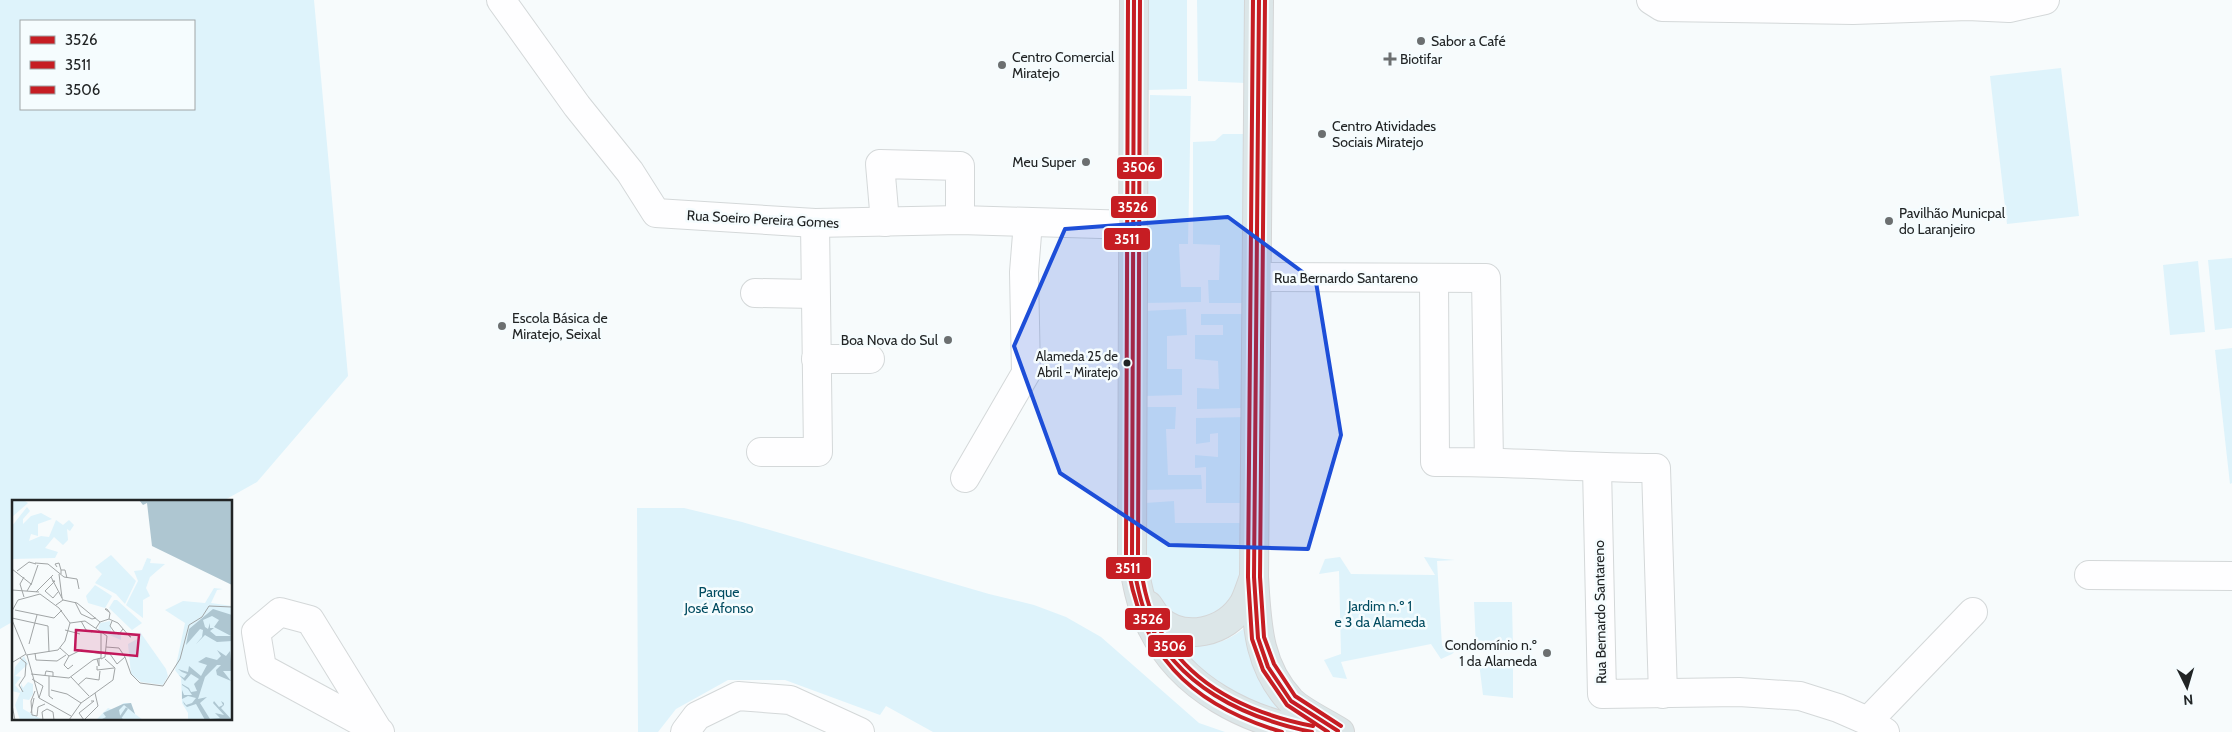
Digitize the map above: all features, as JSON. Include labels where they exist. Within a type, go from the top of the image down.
[{"type":"main road","points":[[1134,0],[1132,555],[1137,589],[1152,629],[1177,664],[1201,688],[1234,708],[1299,730],[1312,732]]},
{"type":"main road","points":[[1259,0],[1254,577],[1258,638],[1268,667],[1291,701],[1340,732]]},
{"type":"main road","points":[[1137,589],[1157,618],[1175,629],[1197,633],[1215,629],[1230,619],[1244,603],[1254,577]]},
{"type":"street","name":"Rua Soeiro Pereira Gomes","points":[[501,0],[577,106],[630,172],[656,212],[815,223],[960,220],[1133,224]]},
{"type":"street","points":[[1657,4],[1853,10],[1968,6],[2009,8],[2045,0]]},
{"type":"street","points":[[885,222],[880,164],[960,166],[960,220]]},
{"type":"street","points":[[965,478],[1026,373],[1024,272],[1028,222]]},
{"type":"street","points":[[761,452],[818,452],[815,223]]},
{"type":"street","name":"Rua Bernardo Santareno","points":[[1257,277],[1486,278],[1489,462]]},
{"type":"street","name":"Rua Bernardo Santareno","points":[[1434,278],[1435,462],[1489,462],[1597,468],[1656,468],[1663,694]]},
{"type":"street","points":[[755,293],[815,294]]},
{"type":"street","points":[[816,359],[870,359]]},
{"type":"street","name":"Rua Bernardo Santareno","points":[[1597,468],[1602,694],[1739,692],[1800,696],[1838,708],[1876,727]]},
{"type":"street","points":[[2089,575],[2232,576]]},
{"type":"street","points":[[280,612],[310,620],[379,732],[262,668],[256,632],[280,612]]},
{"type":"street","points":[[1876,727],[1973,612]]},
{"type":"street","points":[[685,732],[697,716],[738,696],[790,700],[860,732]]},
{"type":"highlighted area","points":[[1228,217],[1316,282],[1341,435],[1308,549],[1169,545],[1060,473],[1014,346],[1065,229]]},
{"type":"green space","points":[[0,0],[314,0],[348,376],[257,482],[225,500],[12,500],[12,622],[0,629]]},
{"type":"green space","points":[[1146,0],[1187,0],[1187,89],[1147,90]]},
{"type":"green space","points":[[1197,0],[1245,0],[1246,83],[1198,81]]},
{"type":"green space","points":[[2061,68],[2079,216],[2007,224],[1990,76]]},
{"type":"green space","points":[[1150,95],[1191,96],[1188,244],[1179,244],[1181,287],[1201,287],[1201,302],[1146,303]]},
{"type":"green space","points":[[1223,134],[1248,134],[1246,303],[1209,303],[1208,280],[1219,280],[1220,245],[1193,244],[1193,142],[1215,141]]},
{"type":"green space","points":[[2232,258],[2232,328],[2215,330],[2208,260]]},
{"type":"green space","points":[[2198,261],[2205,332],[2170,335],[2163,265]]},
{"type":"green space","points":[[1186,309],[1187,335],[1167,336],[1167,369],[1182,369],[1182,395],[1145,396],[1143,311]]},
{"type":"green space","points":[[1201,314],[1245,314],[1245,408],[1197,409],[1197,388],[1219,389],[1218,361],[1195,359],[1195,335],[1223,335],[1223,325],[1201,325]]},
{"type":"green space","points":[[2232,348],[2232,483],[2230,484],[2215,350]]},
{"type":"green space","points":[[1143,407],[1176,407],[1175,429],[1166,429],[1168,475],[1201,475],[1202,489],[1144,490]]},
{"type":"green space","points":[[1246,417],[1243,503],[1206,503],[1206,467],[1195,468],[1195,455],[1218,457],[1218,433],[1210,434],[1210,442],[1196,444],[1196,418]]},
{"type":"green space","points":[[1174,501],[1175,523],[1243,523],[1240,582],[1230,603],[1213,617],[1177,621],[1145,583],[1145,503]]},
{"type":"green space","name":"Parque José Afonso","points":[[637,508],[684,508],[742,522],[989,594],[1034,605],[1066,617],[1101,637],[1199,723],[1225,732],[933,732],[886,706],[880,715],[785,680],[728,680],[676,709],[658,732],[638,732]]},
{"type":"green space","name":"Jardim n.º 1 e 3 da Alameda","points":[[1340,557],[1351,574],[1435,575],[1424,557],[1455,560],[1437,561],[1442,646],[1460,646],[1452,654],[1441,659],[1431,644],[1341,662],[1347,679],[1333,677],[1324,660],[1341,654],[1339,571],[1319,574],[1325,559]]},
{"type":"green space","points":[[1474,602],[1512,602],[1513,649],[1476,648]]},
{"type":"green space","points":[[1248,625],[1260,650],[1327,729],[1238,698],[1194,666],[1172,636],[1193,643],[1212,644],[1230,638]]},
{"type":"green space","points":[[1479,663],[1513,663],[1513,698],[1483,695]]},
{"type":"transit line","name":"3511","points":[[1128,0],[1126,555],[1133,590],[1143,620],[1156,647],[1174,670],[1195,690],[1220,706],[1249,720],[1282,732]]},
{"type":"transit line","name":"3526","points":[[1134,0],[1132,555],[1136,579],[1147,618],[1160,642],[1175,663],[1194,680],[1238,708],[1262,718],[1312,732]]},
{"type":"transit line","name":"3506","points":[[1140,0],[1138,555],[1144,587],[1154,618],[1166,641],[1200,677],[1241,703],[1264,713],[1313,726]]},
{"type":"transit line","name":"3511","points":[[1253,0],[1248,577],[1252,639],[1263,670],[1287,705],[1328,732]]},
{"type":"transit line","name":"3526","points":[[1259,0],[1254,577],[1258,638],[1268,667],[1291,701],[1338,731]]},
{"type":"transit line","name":"3506","points":[[1265,0],[1260,577],[1264,637],[1274,664],[1295,696],[1341,726]]},
{"type":"place","name":"Sabor a Café","points":[[1421,41]]},
{"type":"place","name":"Biotifar","points":[[1390,59]]},
{"type":"place","name":"Centro Comercial Miratejo","points":[[1002,65]]},
{"type":"place","name":"Centro Atividades Sociais Miratejo","points":[[1322,134]]},
{"type":"place","name":"Meu Super","points":[[1086,162]]},
{"type":"place","name":"Pavilhão Municpal do Laranjeiro","points":[[1889,221]]},
{"type":"place","name":"Escola Básica de Miratejo, Seixal","points":[[502,326]]},
{"type":"place","name":"Boa Nova do Sul","points":[[948,340]]},
{"type":"place","name":"Alameda 25 de Abril - Miratejo","points":[[1127,363]]},
{"type":"place","name":"Condomínio n.º 1 da Alameda","points":[[1547,653]]}]
